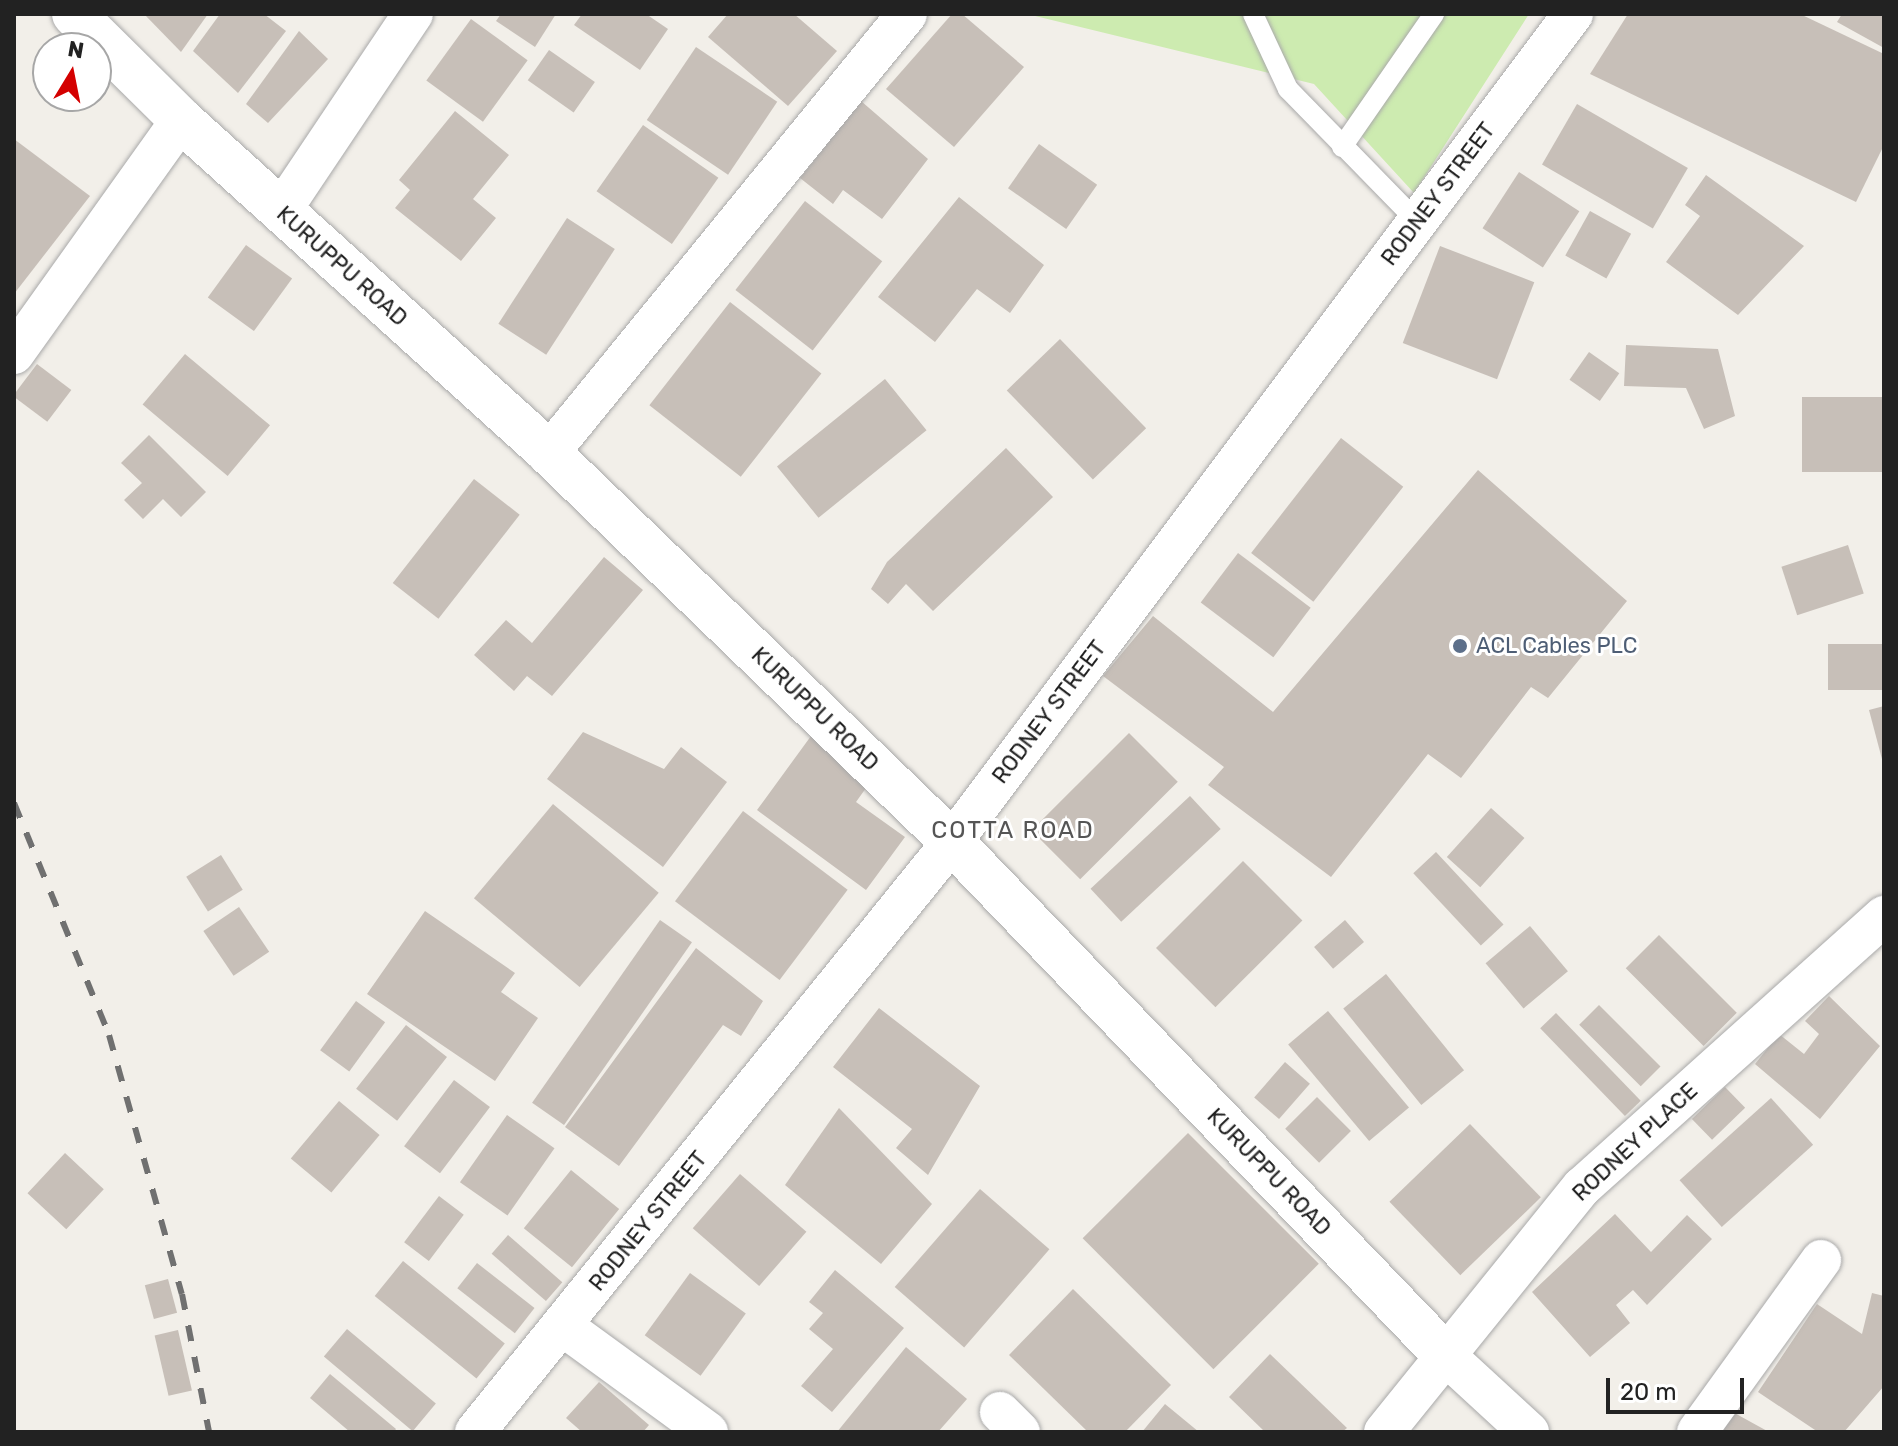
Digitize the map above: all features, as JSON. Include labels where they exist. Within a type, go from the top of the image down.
[{"type":"street","name":"KURUPPU ROAD","points":[[74,14],[181,120],[549,453],[952,842],[1443,1353],[1529,1432]]},
{"type":"street","points":[[281,211],[413,14]]},
{"type":"street","points":[[549,453],[907,14]]},
{"type":"street","name":"RODNEY STREET","points":[[475,1432],[564,1327],[952,842],[1573,14]]},
{"type":"street","points":[[14,354],[181,120]]},
{"type":"street","name":"RODNEY PLACE","points":[[1384,1432],[1443,1353],[1582,1187],[1884,916]]},
{"type":"street","points":[[1697,1432],[1821,1260]]},
{"type":"street","points":[[564,1327],[708,1432]]},
{"type":"lane","points":[[1253,14],[1275,71],[1342,147],[1418,222]]},
{"type":"lane","points":[[1342,147],[1434,14]]},
{"type":"green space","points":[[1027,14],[1529,14],[1414,193],[1314,84]]},
{"type":"building","points":[[144,14],[208,14],[181,52]]},
{"type":"building","points":[[220,14],[264,14],[286,31],[238,93],[193,51]]},
{"type":"building","points":[[501,14],[556,14],[535,47],[496,21]]},
{"type":"building","points":[[582,14],[646,14],[668,29],[640,70],[574,25]]},
{"type":"building","points":[[728,14],[794,14],[837,51],[788,106],[708,37]]},
{"type":"building","points":[[952,14],[962,14],[1024,67],[954,147],[886,89]]},
{"type":"building","points":[[1628,14],[1800,14],[1884,54],[1884,145],[1856,202],[1590,74]]},
{"type":"building","points":[[1842,14],[1884,14],[1884,48],[1837,22]]},
{"type":"building","points":[[471,19],[528,60],[483,122],[426,80]]},
{"type":"building","points":[[299,31],[328,59],[268,123],[246,104]]},
{"type":"building","points":[[696,47],[777,102],[728,175],[647,120]]},
{"type":"building","points":[[549,50],[595,82],[574,112],[528,80]]},
{"type":"building","points":[[861,101],[928,159],[882,219],[843,190],[833,204],[800,178]]},
{"type":"building","points":[[1577,104],[1688,168],[1653,229],[1542,165]]},
{"type":"building","points":[[455,111],[509,155],[473,199],[496,218],[461,261],[395,208],[410,190],[399,180]]},
{"type":"building","points":[[643,125],[718,178],[672,244],[597,191]]},
{"type":"building","points":[[14,139],[90,196],[14,294]]},
{"type":"building","points":[[1039,144],[1097,185],[1066,229],[1008,188]]},
{"type":"building","points":[[1519,172],[1579,211],[1543,267],[1483,228]]},
{"type":"building","points":[[1706,175],[1804,246],[1738,315],[1666,262],[1700,216],[1685,205]]},
{"type":"building","points":[[959,197],[1044,265],[1010,313],[977,289],[935,342],[878,297]]},
{"type":"building","points":[[805,201],[882,261],[813,350],[735,290]]},
{"type":"building","points":[[1590,211],[1631,234],[1606,278],[1565,256]]},
{"type":"building","points":[[567,218],[615,249],[546,355],[498,324]]},
{"type":"building","points":[[246,245],[292,279],[254,331],[208,298]]},
{"type":"building","points":[[1440,246],[1534,282],[1497,379],[1403,343]]},
{"type":"building","points":[[730,302],[821,373],[741,477],[649,405]]},
{"type":"building","points":[[1060,339],[1146,428],[1093,480],[1007,390]]},
{"type":"building","points":[[1626,345],[1718,349],[1735,416],[1704,429],[1686,388],[1624,386]]},
{"type":"building","points":[[1589,352],[1619,373],[1600,401],[1569,380]]},
{"type":"building","points":[[185,354],[270,425],[228,476],[143,405]]},
{"type":"building","points":[[37,364],[71,390],[47,422],[14,397]]},
{"type":"building","points":[[885,379],[927,430],[819,518],[777,466]]},
{"type":"building","points":[[1802,397],[1884,397],[1884,472],[1802,472]]},
{"type":"building","points":[[149,435],[206,492],[181,517],[163,499],[143,519],[124,500],[142,483],[121,463]]},
{"type":"building","points":[[1341,438],[1403,487],[1313,602],[1251,553]]},
{"type":"building","points":[[1006,448],[1053,497],[933,611],[906,584],[888,604],[871,589],[887,562]]},
{"type":"building","name":"ACL Cables PLC","points":[[1478,470],[1627,601],[1548,698],[1531,687],[1461,778],[1428,754],[1331,877],[1208,785],[1224,767],[1103,676],[1153,616],[1273,712]]},
{"type":"building","points":[[474,479],[520,515],[438,619],[393,583]]},
{"type":"building","points":[[1848,545],[1864,594],[1797,615],[1781,567]]},
{"type":"building","points":[[1238,553],[1311,608],[1273,657],[1201,603]]},
{"type":"building","points":[[604,557],[643,590],[552,696],[527,676],[514,691],[474,655],[506,620],[532,643]]},
{"type":"building","points":[[1828,644],[1884,644],[1884,690],[1828,690]]},
{"type":"building","points":[[1884,706],[1884,763],[1883,763],[1869,710]]},
{"type":"building","points":[[583,732],[664,769],[681,747],[727,782],[663,867],[547,779]]},
{"type":"building","points":[[1129,733],[1178,782],[1080,879],[1031,831]]},
{"type":"building","points":[[811,736],[871,781],[856,802],[905,837],[866,890],[757,810]]},
{"type":"building","points":[[1190,796],[1221,829],[1121,922],[1091,889]]},
{"type":"building","points":[[553,804],[659,893],[580,987],[474,898]]},
{"type":"building","points":[[1491,808],[1524,838],[1480,887],[1447,857]]},
{"type":"building","points":[[743,811],[848,890],[780,980],[675,901]]},
{"type":"building","points":[[1436,852],[1504,924],[1481,946],[1413,873]]},
{"type":"building","points":[[221,855],[243,890],[208,911],[186,877]]},
{"type":"building","points":[[1243,861],[1302,920],[1215,1007],[1156,948]]},
{"type":"building","points":[[239,907],[269,952],[234,976],[203,931]]},
{"type":"building","points":[[425,911],[515,973],[501,992],[538,1018],[495,1081],[367,994]]},
{"type":"building","points":[[660,920],[692,942],[564,1125],[532,1103]]},
{"type":"building","points":[[1345,920],[1364,942],[1333,969],[1314,947]]},
{"type":"building","points":[[1530,926],[1568,971],[1523,1008],[1486,963]]},
{"type":"building","points":[[1659,935],[1737,1013],[1704,1046],[1626,968]]},
{"type":"building","points":[[696,948],[763,1001],[741,1036],[723,1025],[619,1166],[565,1127]]},
{"type":"building","points":[[1386,974],[1464,1070],[1421,1105],[1343,1009]]},
{"type":"building","points":[[1829,996],[1880,1046],[1820,1119],[1755,1064],[1779,1034],[1804,1054],[1819,1034],[1805,1021]]},
{"type":"building","points":[[356,1001],[385,1022],[349,1072],[320,1050]]},
{"type":"building","points":[[1599,1005],[1661,1067],[1641,1086],[1579,1025]]},
{"type":"building","points":[[879,1008],[980,1086],[928,1175],[896,1148],[912,1129],[833,1067]]},
{"type":"building","points":[[1328,1011],[1409,1108],[1369,1141],[1288,1044]]},
{"type":"building","points":[[1556,1013],[1641,1101],[1625,1116],[1540,1028]]},
{"type":"building","points":[[406,1025],[447,1057],[397,1121],[356,1089]]},
{"type":"building","points":[[1285,1062],[1310,1084],[1279,1119],[1254,1097]]},
{"type":"building","points":[[454,1080],[490,1107],[440,1173],[404,1146]]},
{"type":"building","points":[[1725,1087],[1745,1108],[1712,1140],[1692,1119]]},
{"type":"building","points":[[1317,1097],[1351,1131],[1319,1163],[1285,1129]]},
{"type":"building","points":[[1771,1098],[1813,1145],[1722,1227],[1680,1180]]},
{"type":"building","points":[[339,1101],[380,1135],[331,1193],[291,1158]]},
{"type":"building","points":[[839,1108],[932,1204],[881,1264],[785,1185]]},
{"type":"building","points":[[507,1115],[555,1148],[507,1215],[460,1182]]},
{"type":"building","points":[[1470,1124],[1541,1197],[1460,1275],[1389,1202]]},
{"type":"building","points":[[1188,1133],[1319,1264],[1213,1369],[1083,1238]]},
{"type":"building","points":[[65,1153],[104,1189],[66,1229],[27,1193]]},
{"type":"building","points":[[571,1170],[619,1209],[572,1267],[524,1228]]},
{"type":"building","points":[[740,1174],[806,1232],[759,1286],[693,1228]]},
{"type":"building","points":[[980,1189],[1049,1249],[964,1347],[895,1287]]},
{"type":"building","points":[[439,1196],[464,1215],[429,1261],[404,1242]]},
{"type":"building","points":[[1615,1214],[1651,1252],[1687,1215],[1712,1239],[1647,1305],[1633,1290],[1616,1305],[1630,1323],[1590,1357],[1532,1292]]},
{"type":"building","points":[[508,1235],[562,1282],[546,1301],[492,1254]]},
{"type":"building","points":[[403,1261],[505,1343],[476,1378],[375,1296]]},
{"type":"building","points":[[477,1263],[535,1308],[515,1333],[457,1288]]},
{"type":"building","points":[[835,1270],[904,1328],[832,1412],[801,1386],[833,1349],[809,1329],[823,1313],[809,1302]]},
{"type":"building","points":[[690,1273],[746,1314],[701,1376],[645,1335]]},
{"type":"building","points":[[168,1279],[177,1313],[154,1319],[145,1285]]},
{"type":"building","points":[[1073,1289],[1171,1385],[1125,1432],[1088,1432],[1009,1355]]},
{"type":"building","points":[[1872,1293],[1884,1296],[1884,1386],[1844,1432],[1818,1432],[1758,1392],[1817,1304],[1862,1334]]},
{"type":"building","points":[[347,1329],[436,1404],[413,1431],[324,1357]]},
{"type":"building","points":[[178,1330],[192,1390],[169,1396],[155,1335]]},
{"type":"building","points":[[906,1347],[967,1399],[938,1432],[837,1432]]},
{"type":"building","points":[[1270,1354],[1347,1428],[1342,1432],[1265,1432],[1229,1397]]},
{"type":"building","points":[[330,1374],[396,1429],[394,1432],[350,1432],[310,1398]]},
{"type":"building","points":[[599,1382],[649,1425],[643,1432],[582,1432],[566,1418]]},
{"type":"building","points":[[1165,1404],[1199,1432],[1142,1432]]},
{"type":"building","points":[[1729,1410],[1769,1432],[1717,1432]]},
{"type":"railway","points":[[14,803],[109,1035],[182,1294],[209,1432]]},
{"type":"place","name":"ACL Cables PLC","points":[[1460,646]]},
{"type":"district","name":"COTTA ROAD","points":[[1013,831]]}]
